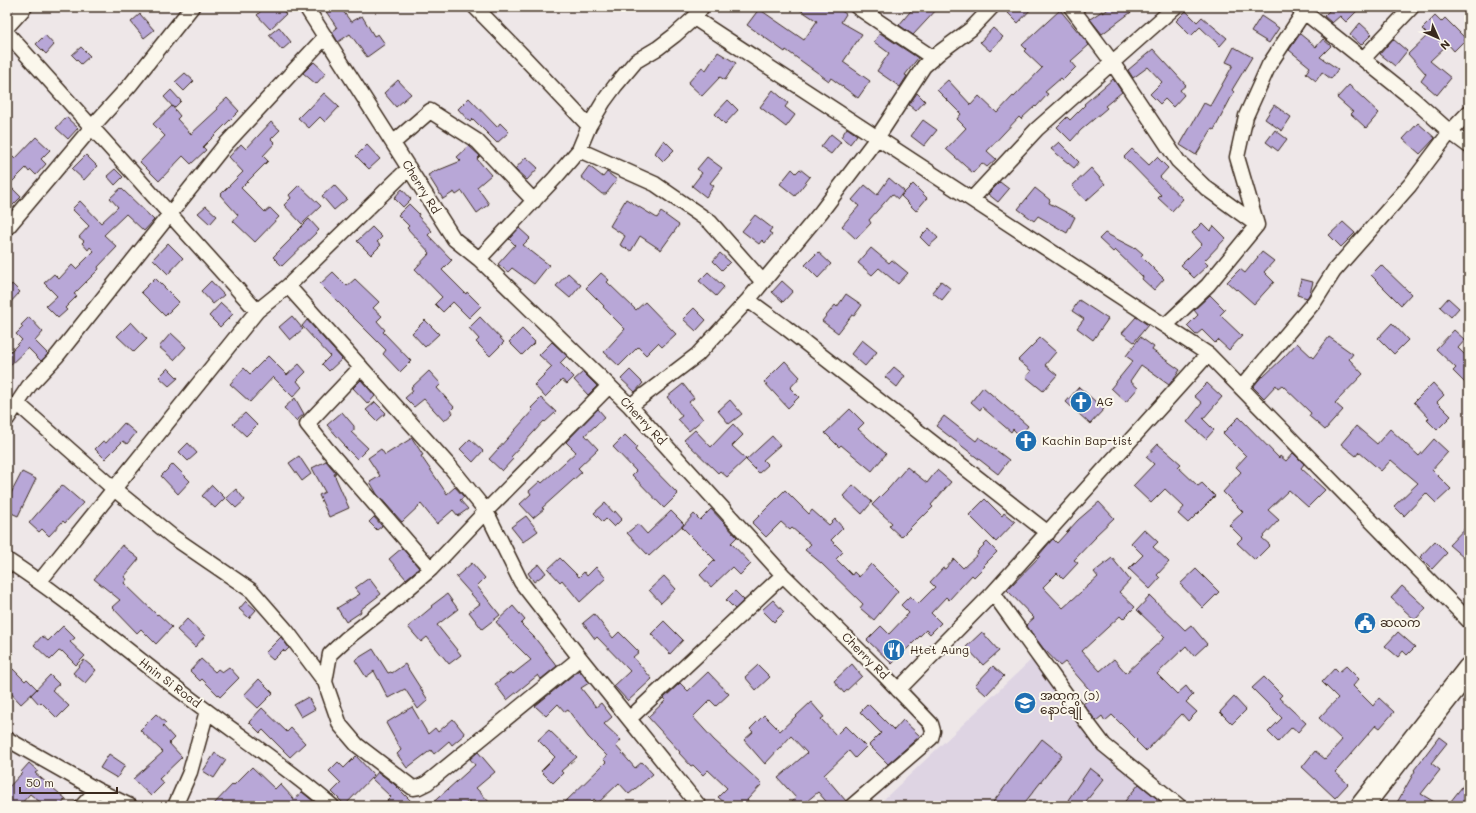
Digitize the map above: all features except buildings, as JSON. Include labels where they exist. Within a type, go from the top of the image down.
[{"type":"highway","points":[[1362,806],[1469,669]]},
{"type":"street","points":[[7,28],[25,7]]},
{"type":"street","points":[[7,228],[92,127],[131,84],[192,7]]},
{"type":"street","name":"Cherry Rd","points":[[306,7],[454,239],[479,260],[630,406],[783,575],[931,724],[933,731],[931,738],[859,804]]},
{"type":"street","points":[[475,7],[522,54],[589,126]]},
{"type":"street","points":[[857,7],[933,58]]},
{"type":"street","points":[[630,406],[697,355],[748,300],[821,212],[877,138],[924,66],[971,29],[992,7]]},
{"type":"street","points":[[1071,7],[1112,62],[1178,161],[1206,188],[1257,225]]},
{"type":"street","points":[[972,199],[1038,129],[1175,7]]},
{"type":"street","points":[[1363,59],[1412,7]]},
{"type":"street","points":[[1257,225],[1237,157],[1246,116],[1268,65],[1301,10],[1413,99],[1450,132],[1469,146]]},
{"type":"street","points":[[479,260],[579,150],[589,126],[615,86],[636,62],[658,48],[698,12],[877,138],[1208,354],[1469,621]]},
{"type":"street","points":[[7,33],[257,311]]},
{"type":"street","points":[[7,419],[29,386],[57,356],[224,146],[325,37]]},
{"type":"street","points":[[393,142],[430,111],[477,141],[534,201]]},
{"type":"street","points":[[1241,388],[1315,301],[1334,271],[1410,185],[1450,132],[1469,112]]},
{"type":"street","points":[[579,150],[654,184],[710,222],[763,282]]},
{"type":"street","points":[[40,581],[257,311],[288,286],[409,168]]},
{"type":"street","points":[[1165,326],[1208,286],[1257,225]]},
{"type":"street","points":[[288,286],[452,468],[486,511],[521,582],[699,806]]},
{"type":"street","points":[[748,300],[785,327],[1048,533]]},
{"type":"street","points":[[898,690],[993,593],[1208,354]]},
{"type":"street","points":[[361,366],[307,424],[431,569]]},
{"type":"street","points":[[325,682],[330,654],[431,569],[609,386]]},
{"type":"street","points":[[17,404],[114,489],[173,537],[252,591],[286,630],[325,682],[340,725],[357,745],[412,788],[428,783],[580,658]]},
{"type":"street","name":"Hnin Si Road","points":[[7,560],[40,581],[183,694],[304,781],[332,806]]},
{"type":"street","points":[[629,719],[783,575]]},
{"type":"street","points":[[993,593],[1073,704],[1104,744],[1179,806]]},
{"type":"street","points":[[175,806],[190,772],[207,711]]},
{"type":"street","points":[[7,739],[97,790],[130,806]]},
{"type":"street","points":[[82,806],[97,790]]},
{"type":"shaded area","name":"အထက (၁) နောင်ချို","points":[[1032,659],[1098,747],[1172,806],[885,806],[881,802]]},
{"type":"place","name":"AG","points":[[1081,402]]},
{"type":"place","name":"Kachin Bap-tist","points":[[1026,441]]},
{"type":"place","name":"ဆလက","points":[[1365,623]]},
{"type":"place","name":"Htet Aung","points":[[894,650]]},
{"type":"place","name":"အထက (၁) နောင်ချို","points":[[1025,703]]}]
